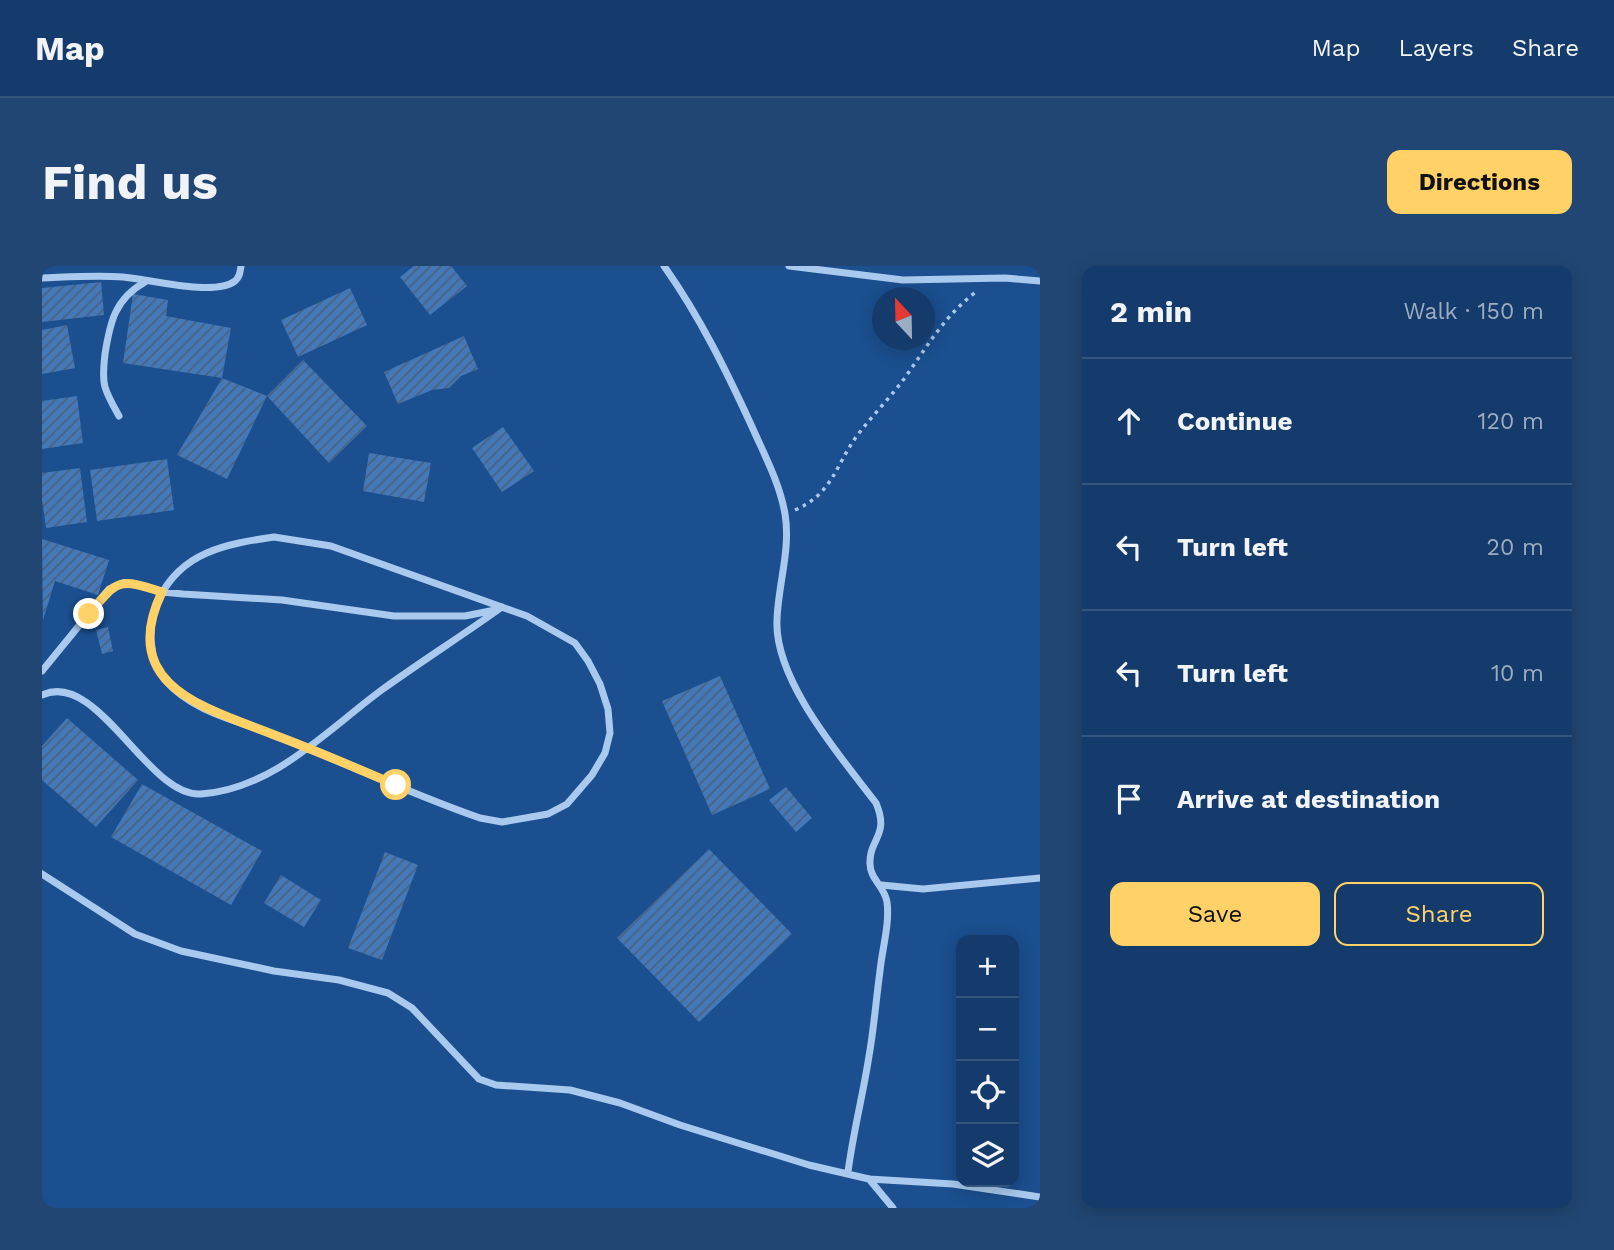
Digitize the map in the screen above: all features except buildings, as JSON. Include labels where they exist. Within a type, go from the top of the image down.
[{"type":"street","points":[[42,278],[114,277],[194,287],[224,286],[239,276],[241,266]]},
{"type":"street","points":[[664,266],[693,309],[727,373],[771,468],[785,514],[785,552],[776,620],[782,660],[789,677],[815,718],[876,803],[882,817],[881,832],[870,855],[870,867],[872,876],[881,885],[887,902],[885,940],[870,1056],[848,1172]]},
{"type":"street","points":[[789,266],[903,279],[993,278],[1039,282]]},
{"type":"street","points":[[119,416],[105,385],[103,369],[107,337],[117,308],[129,291],[145,282]]},
{"type":"street","points":[[274,537],[331,546],[502,607],[550,627],[575,643],[600,684],[608,709],[610,733],[605,753],[592,775],[568,804],[548,814],[502,822],[480,818],[198,705],[166,680],[157,666],[151,647],[156,604],[184,564],[203,554],[239,543],[274,537]]},
{"type":"street","points":[[42,671],[109,589],[115,586],[136,584],[162,592],[282,600],[394,616],[465,616],[502,607]]},
{"type":"street","points":[[42,695],[49,692],[71,694],[86,701],[170,782],[198,795],[243,785],[309,749],[376,694],[502,607]]},
{"type":"street","points":[[42,874],[135,934],[181,951],[274,971],[339,980],[388,993],[412,1008],[479,1079],[496,1085],[570,1090],[620,1103],[680,1125],[809,1165],[869,1179],[953,1184],[1040,1197]]},
{"type":"street","points":[[881,885],[923,889],[1040,878]]},
{"type":"street","points":[[869,1179],[893,1208]]},
{"type":"path","points":[[785,514],[810,503],[827,488],[856,438],[907,374],[937,330],[967,298],[993,278]]},
{"type":"route","points":[[89,614],[109,589],[124,583],[162,592],[156,604],[151,647],[157,666],[166,680],[182,695],[222,716],[276,735],[396,785]]}]
